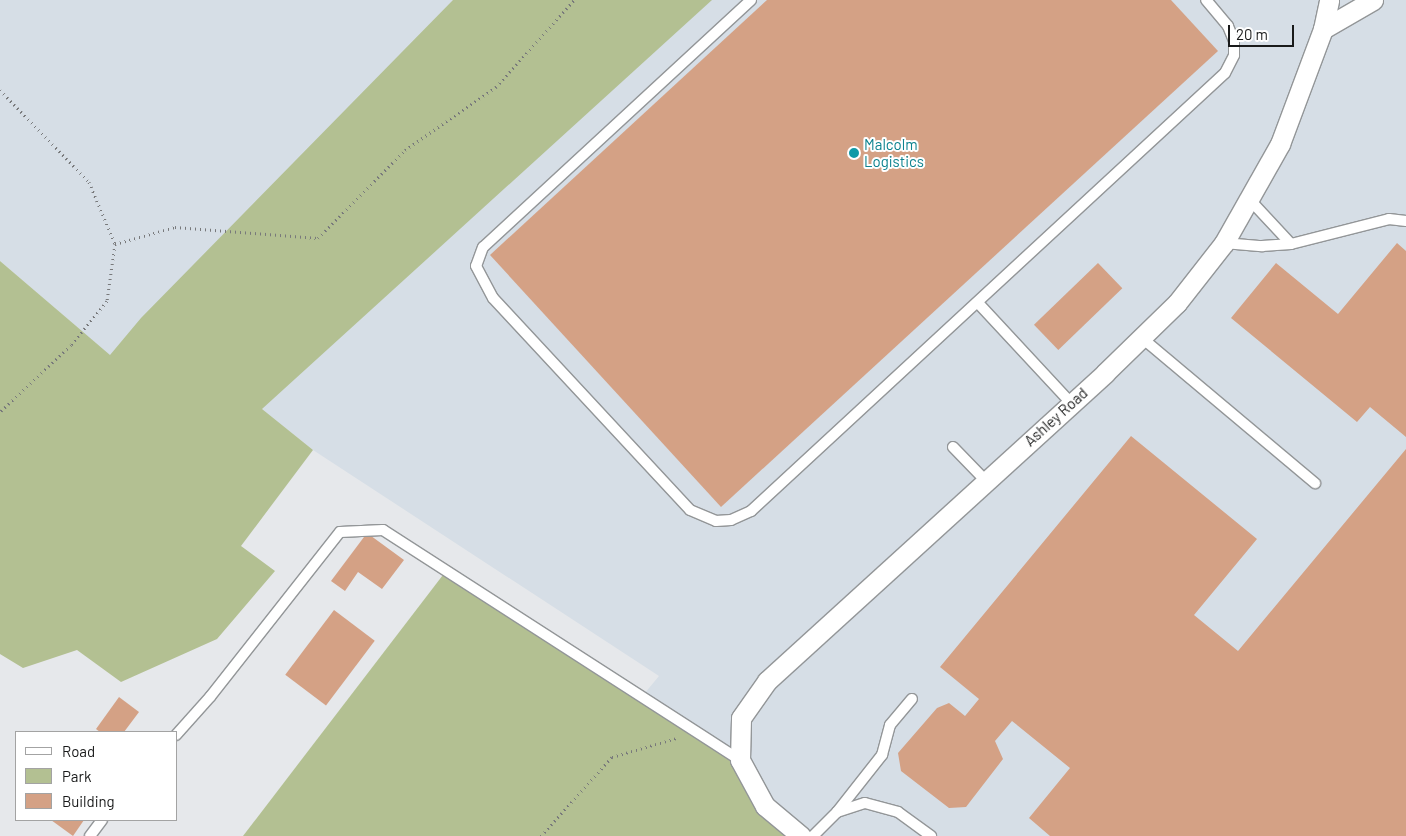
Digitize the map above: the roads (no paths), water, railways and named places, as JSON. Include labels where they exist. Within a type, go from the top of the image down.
[{"type":"street","name":"Ashley Road","points":[[740,760],[741,718],[768,681],[1142,338],[1176,303],[1224,243],[1280,144],[1322,29],[1329,0]]},
{"type":"street","points":[[1322,29],[1373,0]]},
{"type":"street","points":[[740,760],[765,806],[801,836]]},
{"type":"lane","points":[[751,0],[483,246],[476,266],[493,298],[690,510],[716,521],[731,520],[751,512],[978,304],[1225,73],[1234,56],[1234,41],[1223,20],[1206,0]]},
{"type":"lane","points":[[1250,200],[1291,244]]},
{"type":"lane","points":[[1224,243],[1262,246],[1291,244],[1389,219],[1406,221]]},
{"type":"lane","points":[[978,304],[1071,403]]},
{"type":"lane","points":[[1142,338],[1315,483]]},
{"type":"lane","points":[[953,447],[986,481]]},
{"type":"lane","points":[[178,733],[340,532],[383,530],[740,760]]},
{"type":"lane","points":[[814,836],[837,812],[882,755],[890,725],[912,699]]},
{"type":"lane","points":[[837,812],[865,804],[898,812],[931,836]]},
{"type":"lane","points":[[90,836],[101,821]]},
{"type":"place","name":"Malcolm Logistics","points":[[854,153]]}]
